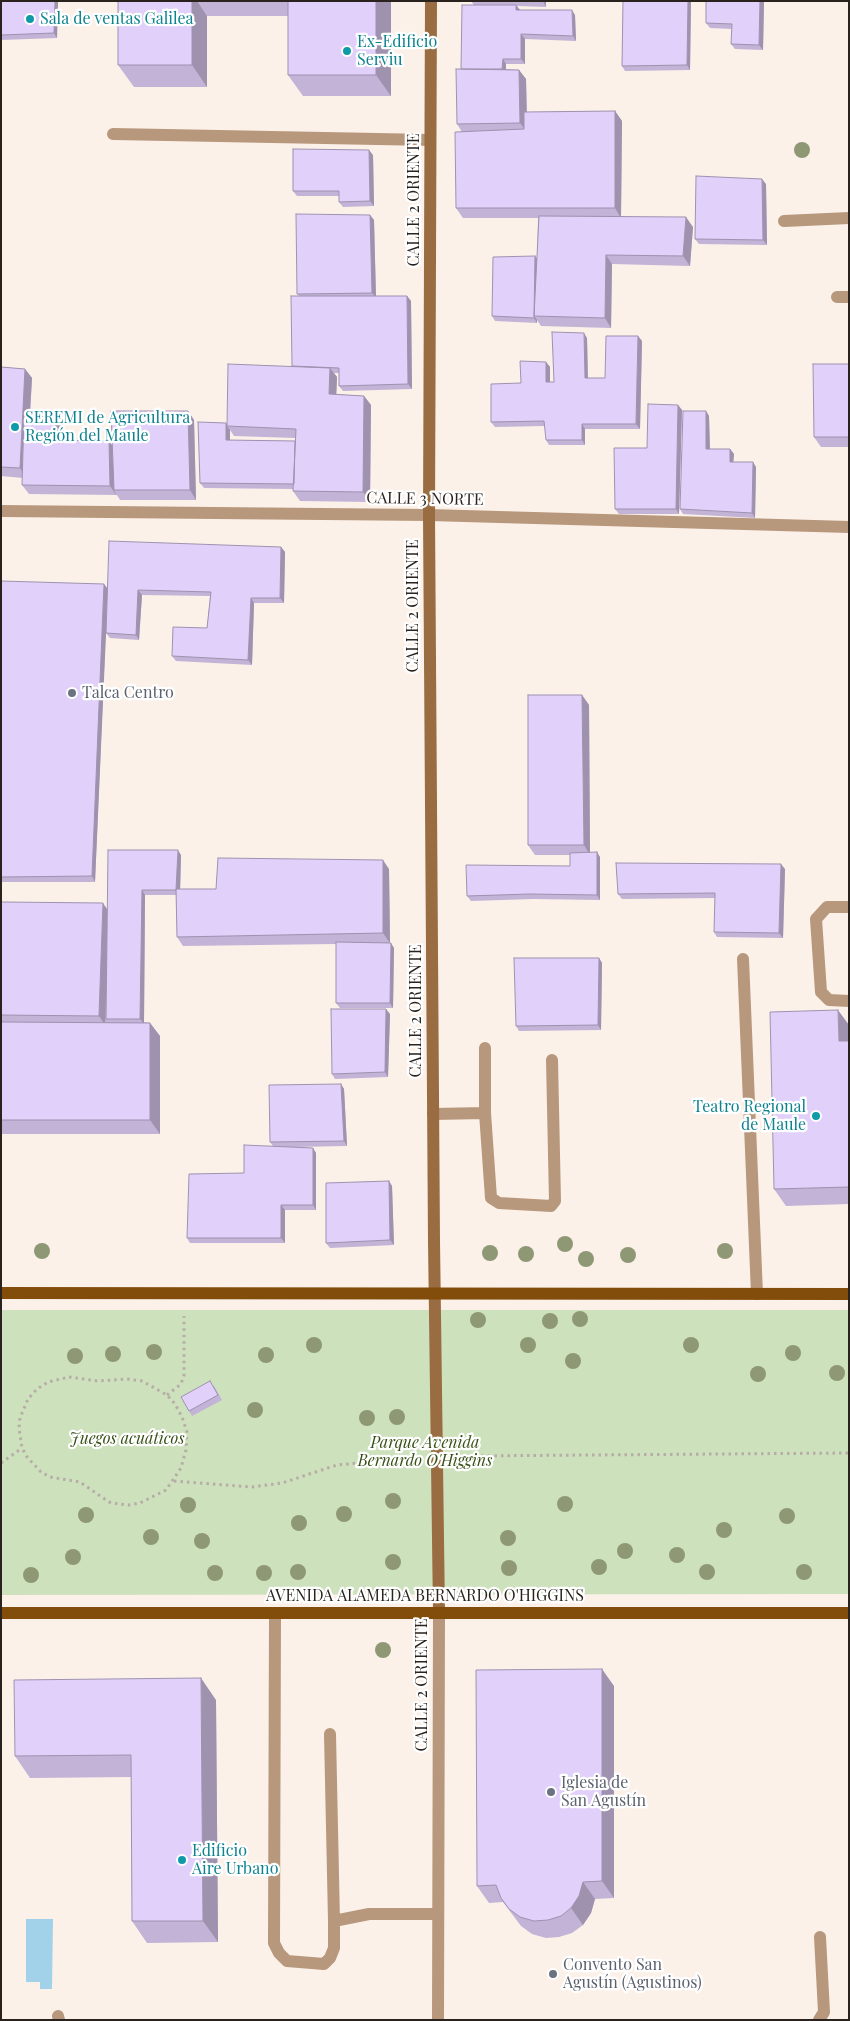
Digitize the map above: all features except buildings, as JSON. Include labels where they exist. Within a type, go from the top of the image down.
[{"type":"main road","points":[[1,1293],[849,1294]]},
{"type":"main road","name":"AVENIDA ALAMEDA BERNARDO O'HIGGINS","points":[[1,1612],[849,1613]]},
{"type":"street","name":"CALLE 2 ORIENTE","points":[[431,1],[429,514],[436,1456],[439,1613],[438,2020]]},
{"type":"street","points":[[113,134],[430,140]]},
{"type":"street","points":[[784,221],[849,218]]},
{"type":"street","name":"CALLE 3 NORTE","points":[[1,511],[429,514],[849,527]]},
{"type":"street","points":[[849,908],[827,907],[816,919],[821,992],[829,1000],[849,1000]]},
{"type":"street","points":[[743,959],[757,1294]]},
{"type":"street","points":[[485,1048],[485,1113],[491,1198],[499,1203],[551,1206],[556,1201],[552,1060]]},
{"type":"street","points":[[433,1114],[485,1113]]},
{"type":"street","points":[[275,1613],[274,1942],[279,1953],[287,1961],[324,1964],[334,1948],[330,1734]]},
{"type":"street","points":[[334,1921],[369,1914],[438,1914]]},
{"type":"street","points":[[819,2020],[824,2012],[820,1937]]},
{"type":"path","points":[[167,1394],[181,1384],[184,1375],[184,1293]]},
{"type":"path","points":[[69,1377],[98,1381],[127,1379],[142,1381],[167,1394],[176,1404],[182,1417],[186,1432],[186,1450],[182,1468],[174,1481],[166,1490],[152,1498],[129,1505],[109,1502],[80,1482],[50,1477],[34,1465],[22,1448],[19,1428],[23,1408],[37,1389],[48,1382],[69,1377]]},
{"type":"path","points":[[1,1463],[22,1448]]},
{"type":"path","points":[[174,1481],[252,1487],[282,1483],[337,1465],[392,1458],[436,1456],[849,1453]]},
{"type":"green space","name":"Parque Avenida Bernardo O'Higgins","points":[[1,1310],[849,1310],[849,1594],[1,1595]]},
{"type":"water","points":[[26,1919],[53,1919],[52,1989],[40,1989],[40,1982],[26,1982]]},
{"type":"place","name":"Sala de ventas Galilea","points":[[30,19]]},
{"type":"place","name":"Ex-Edificio Serviu","points":[[347,51]]},
{"type":"place","name":"SEREMI de Agricultura Región del Maule","points":[[15,427]]},
{"type":"place","name":"Talca Centro","points":[[72,693]]},
{"type":"place","name":"Teatro Regional de Maule","points":[[816,1116]]},
{"type":"place","name":"Iglesia de San Agustín","points":[[551,1792]]},
{"type":"place","name":"Edificio Aire Urbano","points":[[182,1860]]},
{"type":"place","name":"Convento San Agustín (Agustinos)","points":[[553,1974]]},
{"type":"park label","name":"Juegos acuáticos","points":[[127,1439]]}]
